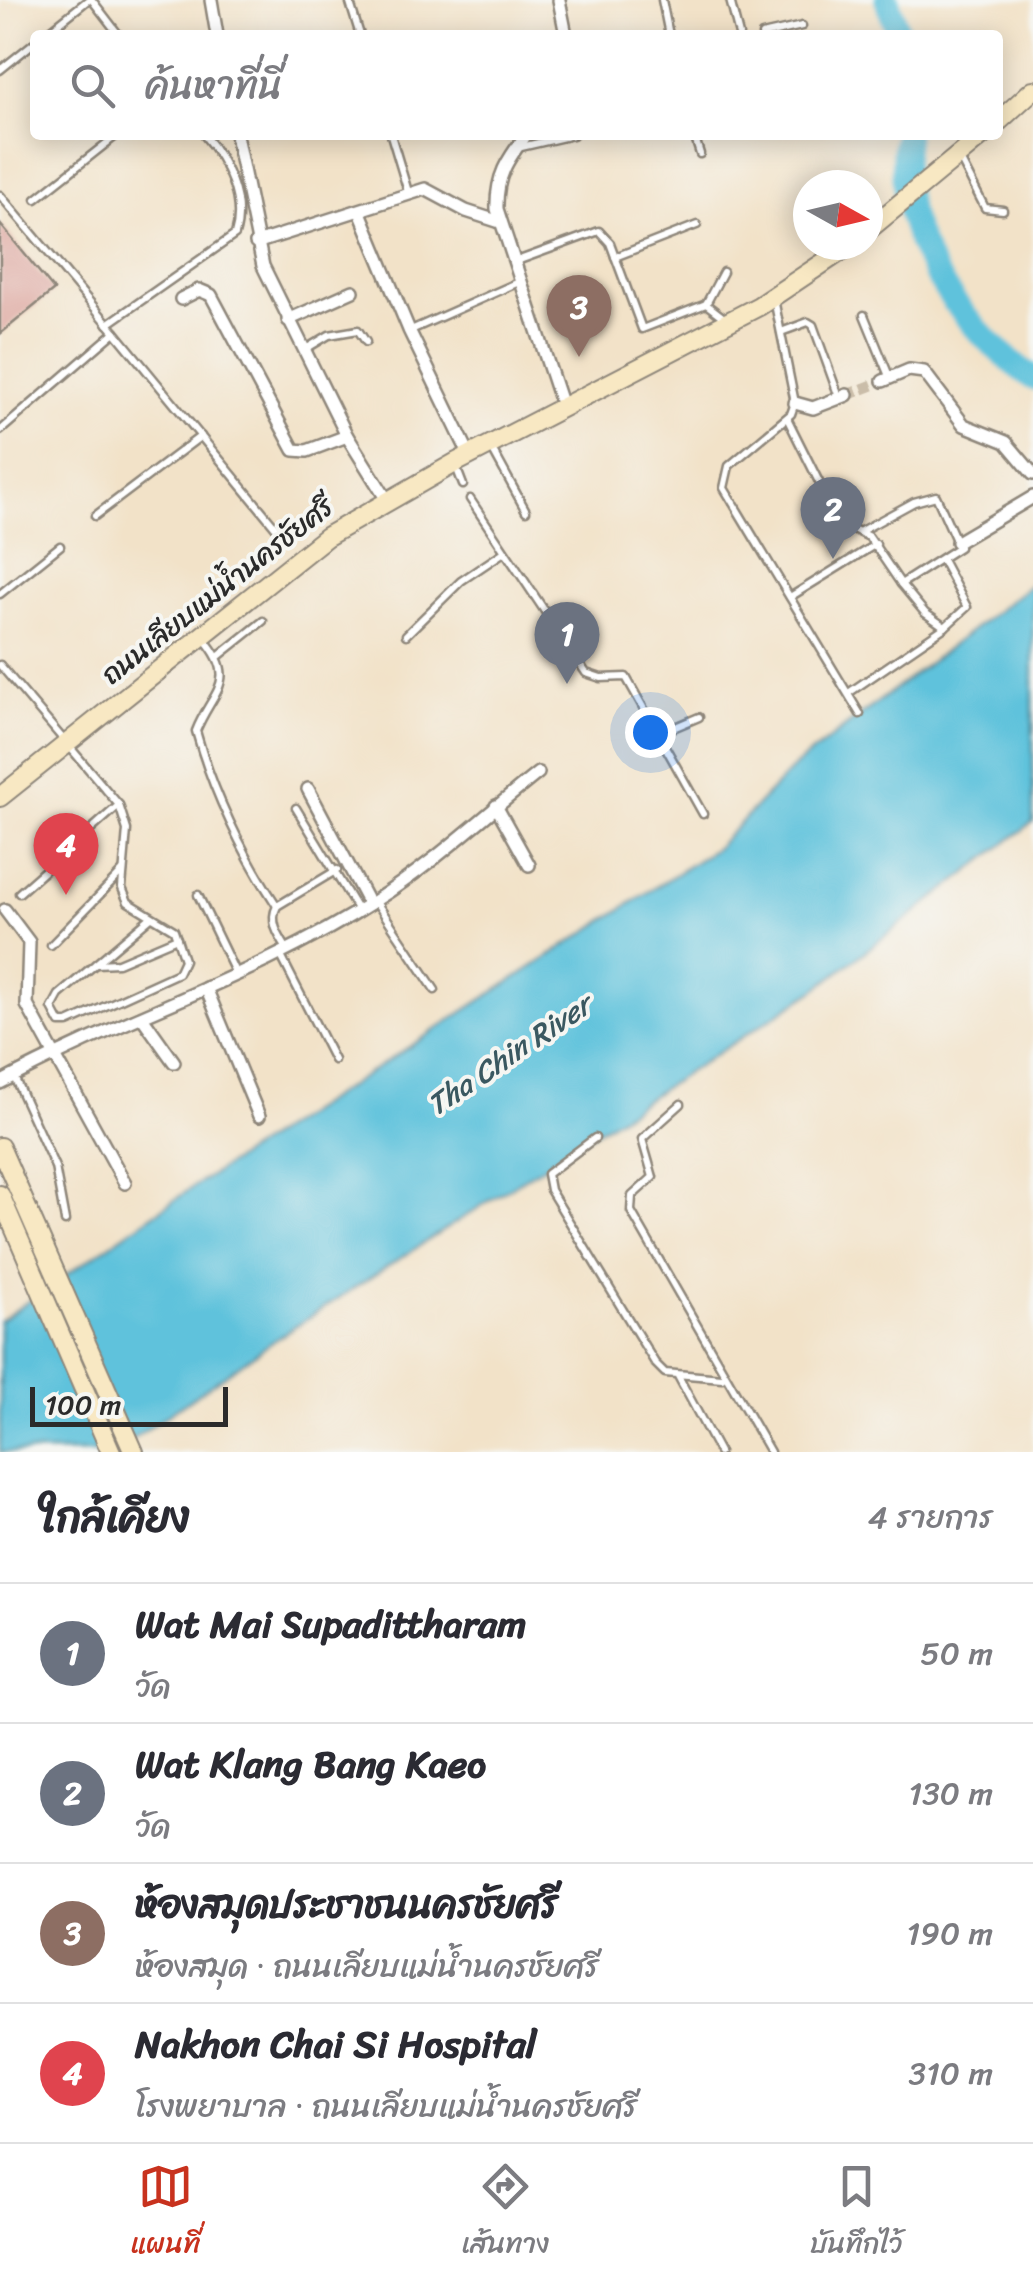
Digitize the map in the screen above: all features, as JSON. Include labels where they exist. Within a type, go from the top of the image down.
[{"type":"main road","points":[[1003,117],[1033,90]]},
{"type":"main road","points":[[883,217],[977,140]]},
{"type":"main road","name":"ถนนเลียบแม่น้ำนครชัยศรี","points":[[0,797],[284,566],[387,500],[774,298],[828,260]]},
{"type":"main road","points":[[0,1147],[134,1452]]},
{"type":"main road","points":[[0,1195],[111,1452]]},
{"type":"street","points":[[211,0],[216,30]]},
{"type":"street","points":[[559,0],[565,30]]},
{"type":"street","points":[[237,140],[256,243],[288,320],[347,436],[387,500]]},
{"type":"street","points":[[522,140],[503,166],[496,186],[500,222],[562,409]]},
{"type":"street","points":[[256,243],[425,189],[500,222]]},
{"type":"street","points":[[360,212],[463,460]]},
{"type":"street","points":[[181,299],[199,290],[211,294],[294,450],[307,451],[347,436]]},
{"type":"street","points":[[288,320],[354,292]]},
{"type":"street","points":[[886,379],[908,370],[924,372],[964,425],[1006,442],[1033,474]]},
{"type":"street","points":[[795,403],[813,408],[843,397]]},
{"type":"street","points":[[957,542],[1021,508],[1033,497]]},
{"type":"street","points":[[0,1083],[55,1054],[236,975],[367,905],[538,773]]},
{"type":"street","points":[[308,789],[367,905]]},
{"type":"street","points":[[496,806],[529,864]]},
{"type":"street","points":[[4,910],[29,942],[25,997],[125,1183]]},
{"type":"street","points":[[206,988],[259,1116]]},
{"type":"street","points":[[142,1018],[174,1062]]},
{"type":"lane","points":[[51,30],[90,0],[115,30]]},
{"type":"lane","points":[[349,0],[358,30]]},
{"type":"lane","points":[[662,0],[668,30]]},
{"type":"lane","points":[[730,0],[738,30]]},
{"type":"lane","points":[[784,30],[802,26]]},
{"type":"lane","points":[[0,70],[30,46]]},
{"type":"lane","points":[[36,198],[110,140]]},
{"type":"lane","points":[[108,324],[235,235],[234,185],[208,140]]},
{"type":"lane","points":[[392,140],[409,195]]},
{"type":"lane","points":[[516,148],[551,140]]},
{"type":"lane","points":[[696,140],[700,154]]},
{"type":"lane","points":[[959,156],[985,208],[1003,210]]},
{"type":"lane","points":[[0,196],[277,530]]},
{"type":"lane","points":[[614,256],[697,225]]},
{"type":"lane","points":[[512,263],[599,231],[605,233],[642,329],[706,304],[723,272]]},
{"type":"lane","points":[[409,330],[519,282]]},
{"type":"lane","points":[[774,298],[795,403],[786,418],[729,466],[724,488],[860,714]]},
{"type":"lane","points":[[706,304],[729,322]]},
{"type":"lane","points":[[864,315],[886,379]]},
{"type":"lane","points":[[782,332],[808,322],[813,326],[843,397]]},
{"type":"lane","points":[[304,350],[348,329],[358,330],[366,342]]},
{"type":"lane","points":[[0,431],[115,332]]},
{"type":"lane","points":[[786,418],[839,522],[861,531],[876,544],[925,613],[945,627]]},
{"type":"lane","points":[[95,516],[201,436]]},
{"type":"lane","points":[[490,446],[526,511]]},
{"type":"lane","points":[[463,460],[463,486]]},
{"type":"lane","points":[[861,531],[914,502],[936,496],[957,542],[956,551],[901,584]]},
{"type":"lane","points":[[470,499],[586,673],[600,678],[626,677],[704,814]]},
{"type":"lane","points":[[790,597],[876,544]]},
{"type":"lane","points":[[0,594],[60,546]]},
{"type":"lane","points":[[406,635],[461,582],[504,552]]},
{"type":"lane","points":[[850,692],[962,613],[967,600],[942,560]]},
{"type":"lane","points":[[219,656],[263,622]]},
{"type":"lane","points":[[200,634],[219,656],[220,690],[196,731],[260,880],[276,906]]},
{"type":"lane","points":[[0,665],[63,745],[119,806],[127,830],[122,888],[128,902],[168,924],[184,960],[178,973],[68,1023],[60,1023],[54,1002],[152,917]]},
{"type":"lane","points":[[659,734],[699,717]]},
{"type":"lane","points":[[18,893],[119,806]]},
{"type":"lane","points":[[296,808],[337,870],[435,990]]},
{"type":"lane","points":[[51,945],[124,870]]},
{"type":"lane","points":[[334,1060],[283,951],[273,914],[276,906],[337,870]]},
{"type":"lane","points":[[198,894],[236,975]]},
{"type":"lane","points":[[96,964],[118,964],[176,938]]},
{"type":"lane","points":[[13,1076],[55,1167],[65,1221]]},
{"type":"lane","points":[[681,1104],[642,1138],[653,1177],[632,1196],[631,1211],[770,1452]]},
{"type":"lane","points":[[595,1138],[560,1162],[547,1174],[547,1180],[655,1363],[666,1373],[724,1378]]},
{"type":"lane","points":[[678,1375],[719,1452]]},
{"type":"water","name":"Tha Chin River","points":[[1033,583],[1033,822],[815,990],[288,1331],[114,1452],[0,1452],[0,1321],[193,1187],[716,848],[796,765]]},
{"type":"building","points":[[0,224],[54,290],[0,334]]},
{"type":"waterway","points":[[887,0],[897,30]]},
{"type":"waterway","points":[[906,140],[908,206],[935,273],[979,331],[1033,378]]},
{"type":"tunnel","points":[[847,395],[883,381]]},
{"type":"place","name":"ห้องสมุดประชาชนนครชัยศรี","points":[[579,357]]},
{"type":"place","name":"Wat Klang Bang Kaeo","points":[[833,559]]},
{"type":"place","name":"Wat Mai Supadittharam","points":[[567,684]]},
{"type":"place","name":"Nakhon Chai Si Hospital","points":[[66,895]]}]
